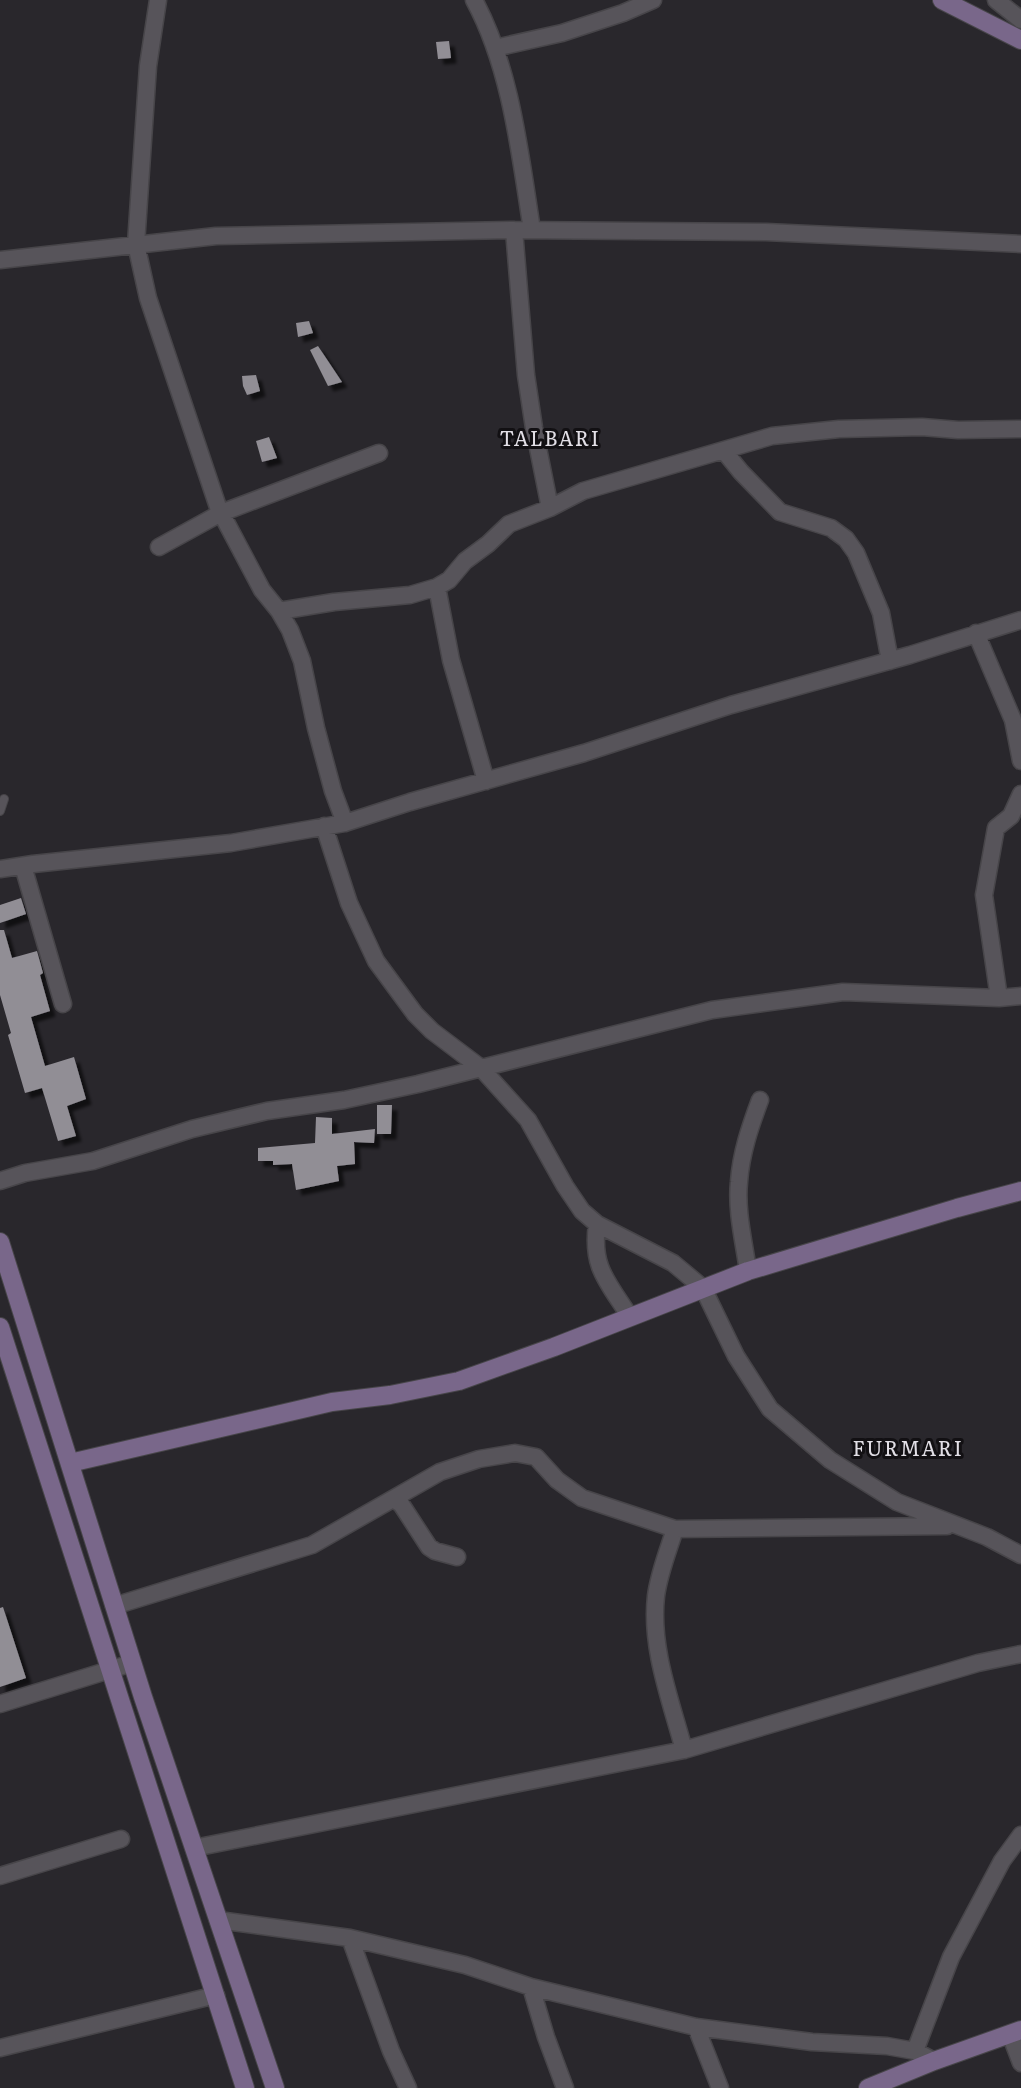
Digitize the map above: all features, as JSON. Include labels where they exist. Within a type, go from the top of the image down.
[{"type":"main road","points":[[942,0],[1020,37]]},
{"type":"main road","points":[[70,1462],[332,1402],[390,1395],[459,1381],[748,1271],[1021,1191]]},
{"type":"main road","points":[[0,1242],[132,1663],[275,2088]]},
{"type":"main road","points":[[0,1327],[245,2088]]},
{"type":"main road","points":[[868,2088],[890,2084],[934,2061],[1016,2032]]},
{"type":"street","points":[[158,0],[148,66],[136,244],[148,298],[221,513],[262,590],[279,611],[290,630],[302,661],[316,728],[333,791],[345,823]]},
{"type":"street","points":[[474,0],[495,48],[519,146],[532,230]]},
{"type":"street","points":[[495,48],[562,33],[623,13],[653,0]]},
{"type":"street","points":[[996,0],[1021,20]]},
{"type":"street","points":[[514,230],[526,375],[550,508]]},
{"type":"street","points":[[0,260],[216,236],[514,230],[765,232],[1021,244]]},
{"type":"street","points":[[279,611],[334,602],[410,595],[438,587],[509,524],[583,492],[642,472],[724,451],[772,435],[830,430],[922,427],[958,430],[1021,429]]},
{"type":"street","points":[[724,451],[780,512],[831,528],[846,539],[856,553],[881,613],[890,661]]},
{"type":"street","points":[[159,547],[221,513],[379,453]]},
{"type":"street","points":[[438,587],[451,660],[486,781]]},
{"type":"street","points":[[0,869],[231,843],[345,823],[410,802],[585,753],[731,705],[890,661],[1021,620]]},
{"type":"street","points":[[976,633],[1013,720],[1021,761]]},
{"type":"street","points":[[999,998],[984,895],[996,828],[1011,816],[1021,794]]},
{"type":"street","points":[[324,826],[349,903],[376,961],[415,1014],[432,1031],[481,1068],[528,1120],[565,1186],[582,1211],[597,1224],[673,1263],[703,1288],[736,1356],[770,1409],[830,1460],[897,1502],[987,1537],[1021,1555]]},
{"type":"street","points":[[23,866],[63,1004]]},
{"type":"street","points":[[0,1181],[25,1173],[93,1161],[202,1126],[267,1111],[365,1096],[712,1010],[843,992],[999,998],[1021,996]]},
{"type":"street","points":[[748,1271],[739,1181],[746,1138],[760,1100]]},
{"type":"street","points":[[597,1224],[595,1242],[598,1266],[630,1317]]},
{"type":"street","points":[[114,1606],[312,1545],[440,1472],[479,1459],[515,1453],[536,1457],[557,1480],[582,1498],[675,1529],[957,1526]]},
{"type":"street","points":[[393,1499],[407,1511],[429,1547],[457,1557]]},
{"type":"street","points":[[675,1529],[660,1575],[656,1598],[657,1646],[684,1750]]},
{"type":"street","points":[[194,1848],[684,1750],[978,1663],[1021,1654]]},
{"type":"street","points":[[0,1704],[132,1663]]},
{"type":"street","points":[[915,2051],[951,1956],[1002,1861],[1021,1835]]},
{"type":"street","points":[[0,1876],[121,1839]]},
{"type":"street","points":[[218,1920],[350,1938],[465,1965],[531,1987],[696,2027],[812,2042],[887,2046],[915,2051],[934,2061]]},
{"type":"street","points":[[350,1938],[391,2051],[408,2088]]},
{"type":"street","points":[[531,1987],[565,2088]]},
{"type":"street","points":[[0,2048],[216,1995]]},
{"type":"street","points":[[696,2027],[720,2088]]},
{"type":"street","points":[[1016,2032],[1021,2063]]},
{"type":"lane","points":[[0,811],[4,799]]},
{"type":"building","points":[[449,41],[451,58],[438,59],[436,42]]},
{"type":"building","points":[[309,321],[313,333],[298,337],[296,323]]},
{"type":"building","points":[[318,346],[342,382],[328,386],[310,350]]},
{"type":"building","points":[[256,375],[260,391],[247,395],[242,376]]},
{"type":"building","points":[[269,437],[277,458],[262,462],[256,441]]},
{"type":"building","points":[[21,898],[26,914],[0,923],[0,905]]},
{"type":"building","points":[[0,930],[4,930],[12,958],[37,951],[43,973],[40,975],[50,1011],[31,1017],[45,1066],[74,1057],[86,1099],[67,1106],[76,1136],[58,1141],[42,1088],[25,1093],[8,1035],[11,1033],[0,995]]},
{"type":"building","points":[[377,1105],[392,1105],[391,1134],[377,1134]]},
{"type":"building","points":[[316,1117],[332,1118],[332,1134],[375,1129],[374,1143],[354,1142],[355,1164],[337,1166],[339,1181],[296,1190],[292,1164],[273,1165],[273,1161],[258,1161],[258,1148],[315,1143]]},
{"type":"building","points":[[3,1607],[26,1678],[0,1687],[0,1608]]},
{"type":"district","name":"TALBARI","points":[[550,437]]},
{"type":"district","name":"FURMARI","points":[[908,1447]]}]
